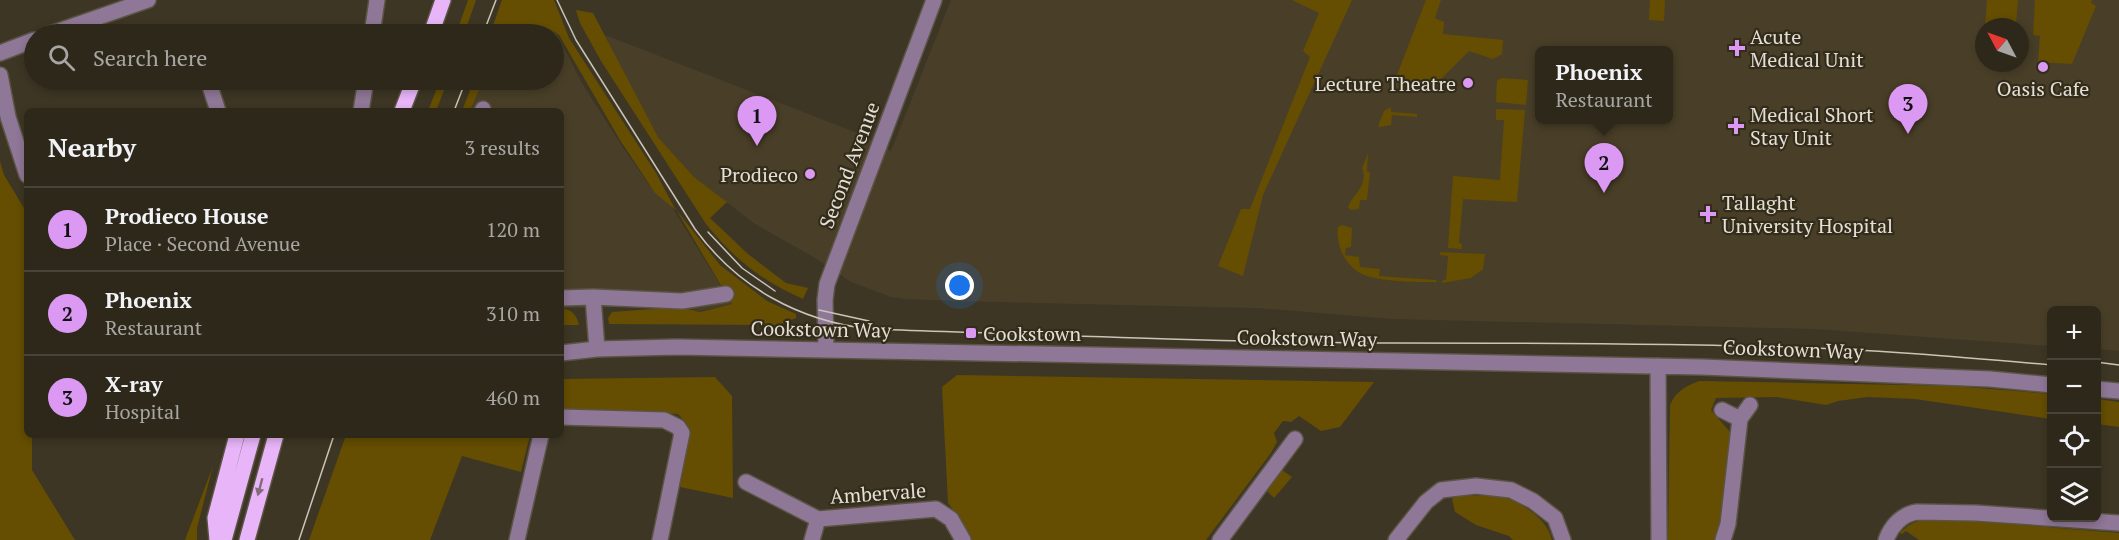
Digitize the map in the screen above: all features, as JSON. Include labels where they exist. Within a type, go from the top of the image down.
[{"type":"main road","points":[[435,24],[443,0]]},
{"type":"main road","points":[[403,108],[410,90]]},
{"type":"main road","points":[[217,540],[215,518],[236,438]]},
{"type":"main road","points":[[224,540],[252,438]]},
{"type":"main road","points":[[247,540],[275,438]]},
{"type":"street","points":[[79,24],[148,0]]},
{"type":"street","points":[[373,24],[377,0]]},
{"type":"street","name":"Second Avenue","points":[[826,349],[827,284],[934,0]]},
{"type":"street","points":[[0,52],[24,44]]},
{"type":"street","points":[[0,75],[8,117],[24,166]]},
{"type":"street","points":[[211,90],[217,108]]},
{"type":"street","points":[[361,108],[364,90]]},
{"type":"street","points":[[564,298],[682,301],[726,294]]},
{"type":"street","points":[[593,297],[597,349]]},
{"type":"street","name":"Cookstown Way","points":[[564,353],[597,349],[677,347],[1658,366],[1886,374],[2047,385]]},
{"type":"street","points":[[1658,366],[1659,540]]},
{"type":"street","points":[[2101,389],[2119,391]]},
{"type":"street","points":[[1723,540],[1728,524],[1740,419],[1750,405]]},
{"type":"street","points":[[1722,410],[1740,419]]},
{"type":"street","points":[[564,417],[664,420],[678,427],[682,433],[660,540]]},
{"type":"street","points":[[517,540],[540,438]]},
{"type":"street","points":[[1220,540],[1295,438]]},
{"type":"street","name":"Ambervale","points":[[746,482],[818,519],[936,509],[951,519],[963,540]]},
{"type":"street","points":[[1396,540],[1426,502],[1441,490],[1476,486],[1511,490],[1533,501],[1555,518],[1563,540]]},
{"type":"street","points":[[1886,540],[1889,532],[1899,521],[1909,513],[1917,512],[1976,513],[2119,523]]},
{"type":"street","name":"Ambervale","points":[[812,540],[818,519]]},
{"type":"shaded area","points":[[468,0],[476,0],[468,24],[460,24]]},
{"type":"shaded area","points":[[502,0],[554,0],[563,24],[494,24]]},
{"type":"shaded area","name":"Tallaght University Hospital","points":[[951,0],[2119,0],[2119,351],[2101,349],[2101,306],[2047,306],[2047,346],[1815,329],[1393,319],[1256,308],[956,301],[891,297],[851,282],[817,259],[755,224],[694,177],[658,137],[622,72],[605,35],[860,134],[891,151]]},
{"type":"shaded area","points":[[1292,0],[1352,0],[1263,195],[1243,276],[1218,266],[1241,209],[1250,209],[1310,57],[1303,51],[1319,13]]},
{"type":"shaded area","points":[[1426,0],[1441,0],[1435,18],[1444,22],[1443,34],[1503,40],[1502,54],[1493,59],[1469,51],[1431,89],[1398,87],[1397,75]]},
{"type":"shaded area","points":[[1650,0],[1665,0],[1664,21],[1649,20]]},
{"type":"shaded area","points":[[1987,0],[2018,0],[2017,18],[1986,18]]},
{"type":"shaded area","points":[[2035,0],[2092,0],[2091,3],[2096,6],[2072,64],[2038,62],[2040,36],[2033,35]]},
{"type":"shaded area","points":[[576,10],[593,13],[658,137],[694,177],[727,202],[710,218],[748,254],[786,283],[808,288],[803,299],[774,285],[750,268],[727,248],[706,224],[601,61],[580,23]]},
{"type":"shaded area","points":[[564,25],[569,38],[656,173],[674,207],[720,265],[767,301],[796,314],[796,318],[778,325],[609,324],[608,318],[612,312],[680,307],[700,312],[732,304],[677,211],[655,193],[620,140],[564,44]]},
{"type":"shaded area","points":[[564,48],[583,85],[620,143],[649,185],[670,204],[732,304],[699,311],[680,306],[564,308],[564,108],[470,108],[478,90],[564,90]]},
{"type":"shaded area","points":[[1501,78],[1528,80],[1526,105],[1496,102],[1497,81]]},
{"type":"shaded area","points":[[436,90],[444,90],[437,108],[429,108]]},
{"type":"shaded area","points":[[470,90],[479,90],[471,108],[463,108]]},
{"type":"shaded area","points":[[1391,107],[1391,112],[1417,114],[1417,117],[1392,115],[1391,125],[1378,126],[1384,111]]},
{"type":"shaded area","points":[[1496,109],[1525,110],[1517,202],[1463,199],[1459,243],[1462,244],[1462,249],[1448,248],[1453,176],[1500,180],[1504,120],[1496,120]]},
{"type":"shaded area","points":[[1368,153],[1367,172],[1370,172],[1367,200],[1360,200],[1359,209],[1351,210],[1348,207],[1362,185],[1364,174],[1362,168]]},
{"type":"shaded area","points":[[0,161],[4,175],[24,208],[24,438],[32,438],[32,470],[75,540],[0,540]]},
{"type":"shaded area","points":[[1342,225],[1352,228],[1351,247],[1346,248],[1345,255],[1359,257],[1360,267],[1380,269],[1379,276],[1436,280],[1437,282],[1393,281],[1360,273],[1348,263],[1338,242],[1338,227]]},
{"type":"shaded area","points":[[1440,252],[1485,254],[1483,269],[1471,278],[1442,283],[1446,280],[1448,256],[1440,255]]},
{"type":"shaded area","points":[[564,309],[577,318],[579,325],[564,325]]},
{"type":"shaded area","points":[[957,375],[1374,382],[1340,427],[1321,431],[1299,416],[1291,422],[1283,421],[1274,433],[1277,442],[1271,453],[1206,540],[972,540],[948,503],[942,387]]},
{"type":"shaded area","points":[[715,377],[732,396],[733,498],[680,487],[690,432],[687,424],[678,414],[564,409],[564,379]]},
{"type":"shaded area","points":[[1699,381],[1953,386],[2047,394],[2047,418],[1915,399],[1868,397],[1826,405],[1777,397],[1716,398],[1711,410],[1731,436],[1717,540],[1668,540],[1670,405],[1675,396]]},
{"type":"shaded area","points":[[2101,400],[2119,402],[2119,427],[2101,425]]},
{"type":"shaded area","points":[[345,438],[529,438],[521,472],[462,456],[430,540],[309,540]]},
{"type":"shaded area","points":[[213,466],[197,528],[197,540],[185,540]]},
{"type":"shaded area","points":[[1282,470],[1292,477],[1274,498],[1267,491]]},
{"type":"shaded area","points":[[1498,495],[1515,501],[1531,511],[1544,524],[1552,540],[1513,540],[1509,536],[1476,525],[1455,512],[1452,499],[1455,496]]},
{"type":"shaded area","points":[[1938,518],[2119,533],[2119,540],[1919,540],[1906,531],[1900,533],[1913,523]]},
{"type":"tram line","points":[[487,24],[496,0]]},
{"type":"tram line","points":[[557,0],[576,40],[695,229],[712,250],[730,268],[772,298],[795,309],[844,325],[870,329],[1196,340],[1813,348],[2047,365]]},
{"type":"tram line","points":[[455,108],[462,90]]},
{"type":"tram line","points":[[708,232],[742,268],[775,291]]},
{"type":"tram line","points":[[819,310],[869,321]]},
{"type":"tram line","points":[[2101,363],[2119,365]]},
{"type":"tram line","points":[[299,540],[333,438]]},
{"type":"place","name":"Acute Medical Unit","points":[[1737,48]]},
{"type":"place","name":"Oasis Cafe","points":[[2043,67]]},
{"type":"place","name":"Lecture Theatre","points":[[1468,83]]},
{"type":"place","name":"Medical Short Stay Unit","points":[[1736,126]]},
{"type":"place","name":"X-ray","points":[[1908,134]]},
{"type":"place","name":"Prodieco House","points":[[757,146]]},
{"type":"place","name":"Prodieco","points":[[810,174]]},
{"type":"place","name":"Phoenix","points":[[1604,193]]},
{"type":"place","name":"Tallaght University Hospital","points":[[1708,214]]},
{"type":"place","name":"Cookstown","points":[[971,333]]}]
